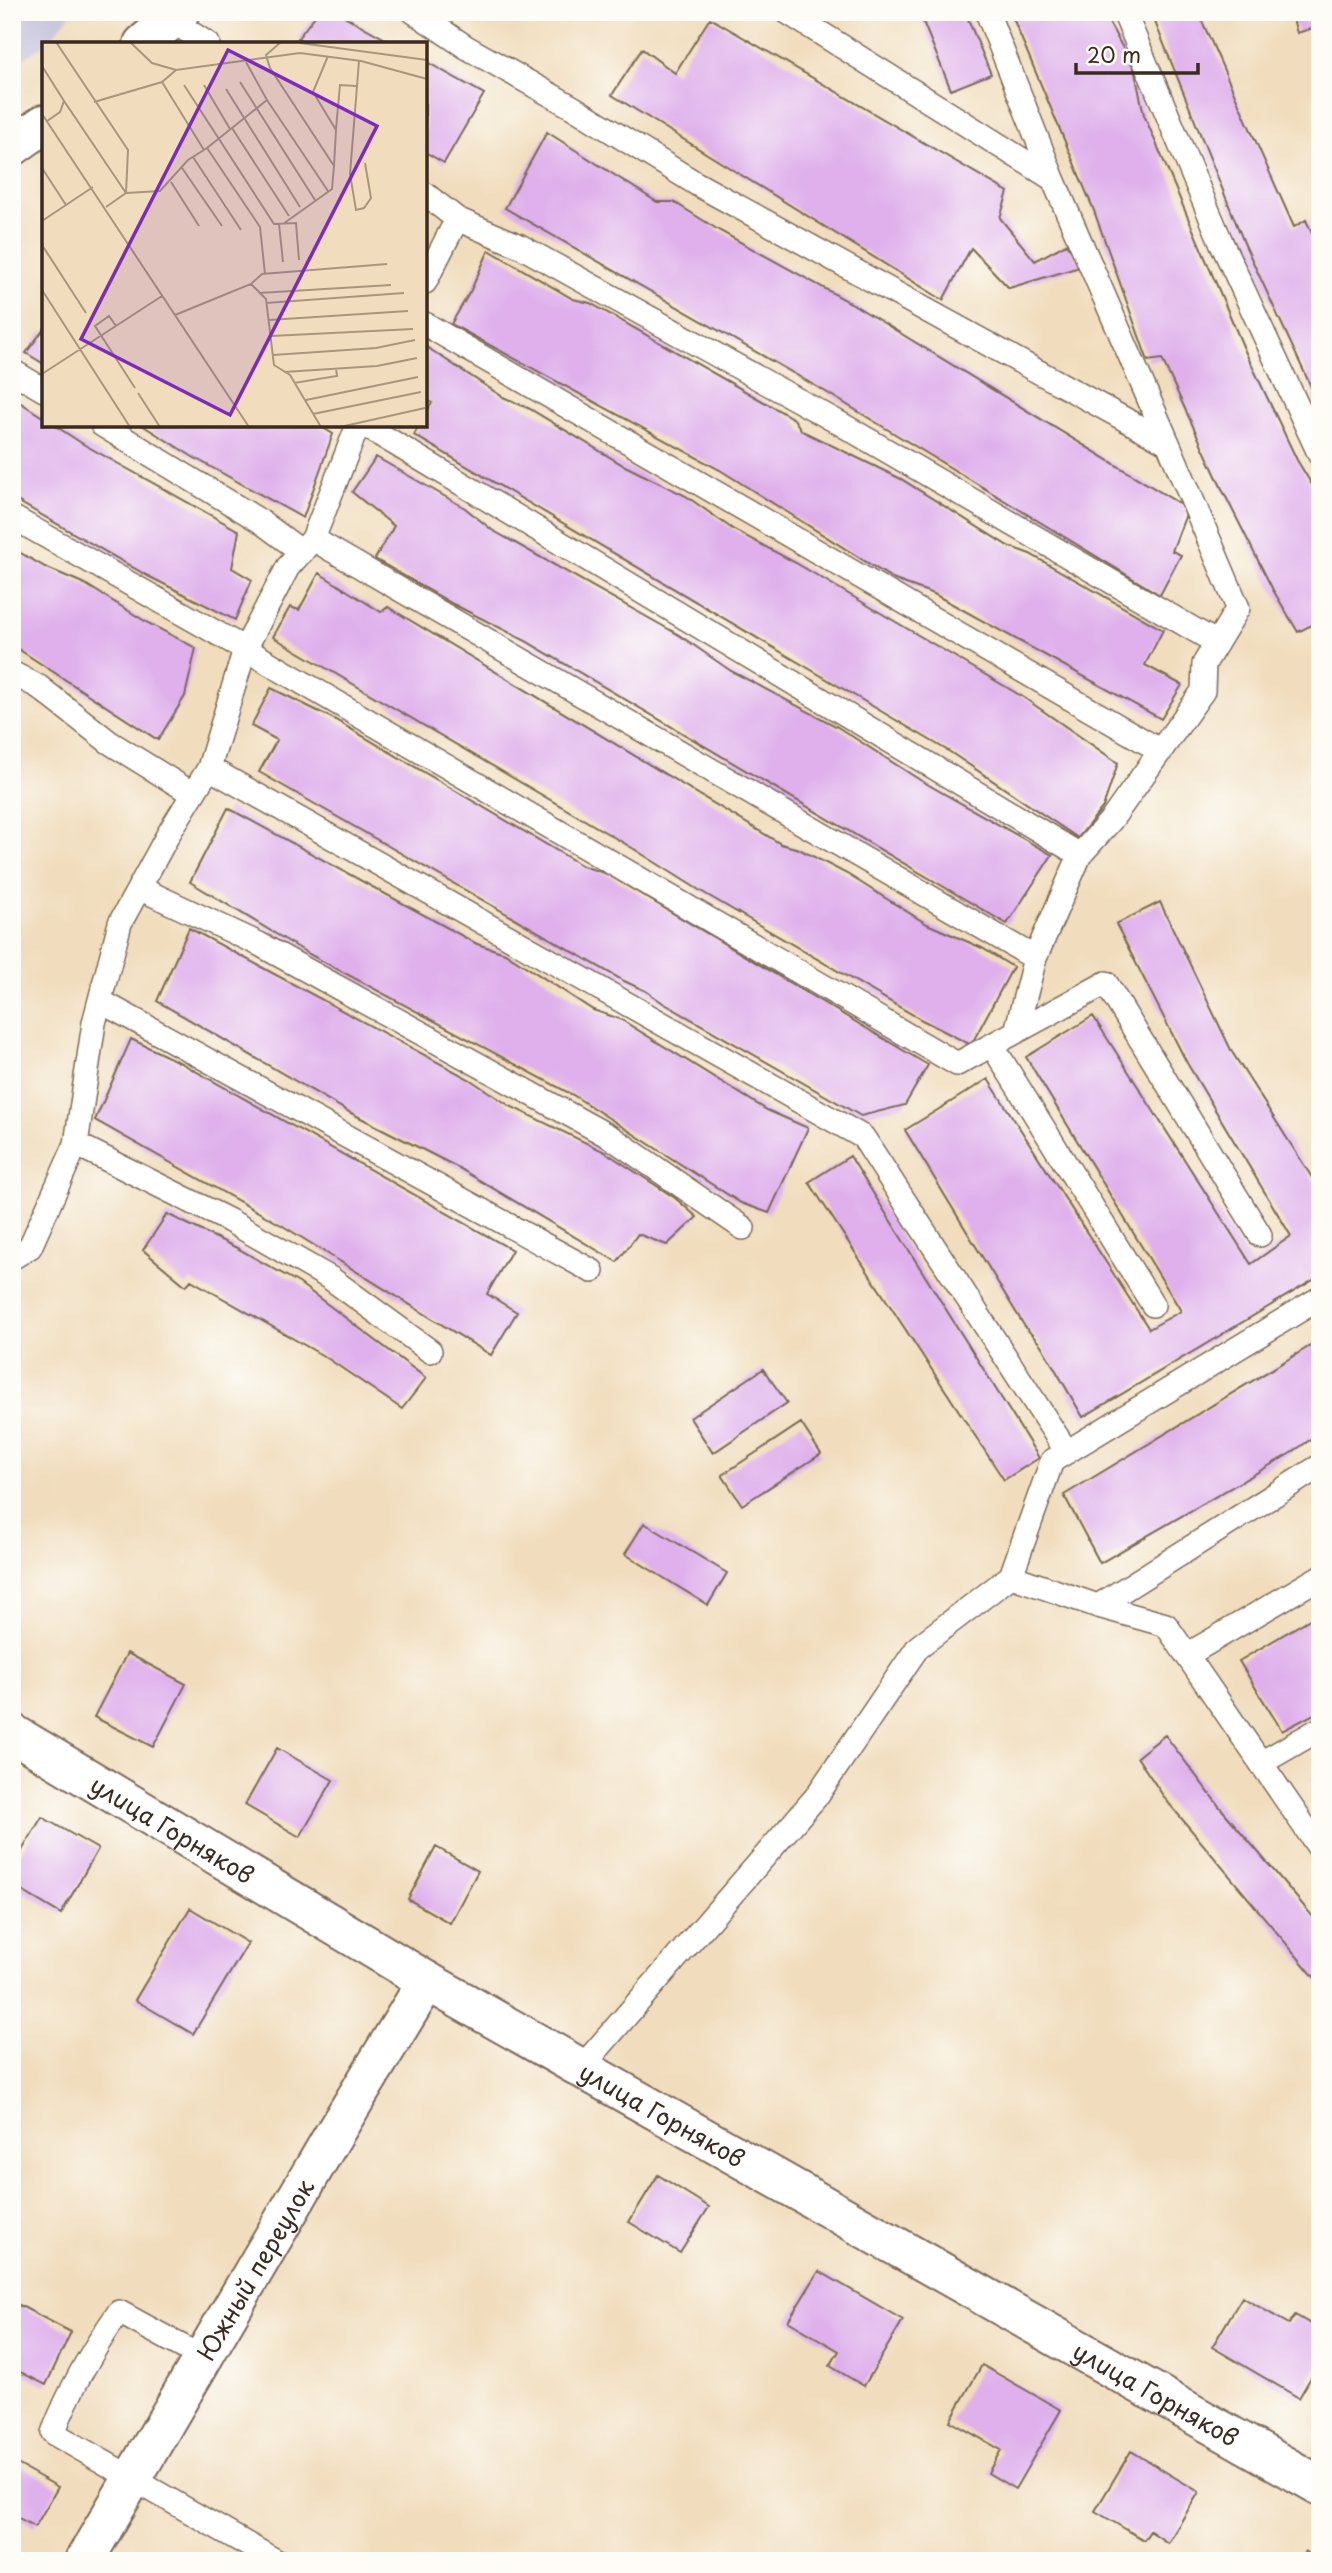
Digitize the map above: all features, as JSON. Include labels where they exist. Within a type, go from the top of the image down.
[{"type":"street","points":[[12,147],[42,125]]},
{"type":"street","name":"улица Горняков","points":[[12,1733],[427,1981],[1320,2486]]},
{"type":"street","name":"Южный переулок","points":[[84,2561],[427,1981]]},
{"type":"lane","points":[[414,12],[466,47],[575,108],[697,184],[1168,443]]},
{"type":"lane","points":[[787,12],[1053,179]]},
{"type":"lane","points":[[986,12],[1053,179],[1238,608],[1204,664],[1203,691],[1112,819],[1080,855],[1035,958],[1016,1032]]},
{"type":"lane","points":[[1124,12],[1222,244],[1320,455]]},
{"type":"lane","points":[[165,26],[203,42]]},
{"type":"lane","points":[[427,196],[457,219],[520,246],[830,418],[1217,643]]},
{"type":"lane","points":[[427,278],[457,219]]},
{"type":"lane","points":[[427,325],[1161,751]]},
{"type":"lane","points":[[12,371],[42,389]]},
{"type":"lane","points":[[105,427],[260,521],[1035,958]]},
{"type":"lane","points":[[12,1258],[30,1247],[76,1144],[100,1001],[120,923],[209,768],[246,649],[288,567],[307,546],[357,427]]},
{"type":"lane","points":[[367,427],[1080,855]]},
{"type":"lane","points":[[12,517],[246,649],[957,1064],[1106,983],[1260,1235]]},
{"type":"lane","points":[[12,673],[39,687],[109,742],[193,794]]},
{"type":"lane","points":[[209,768],[863,1137],[1067,1452]]},
{"type":"lane","points":[[139,888],[259,944],[612,1138],[743,1228]]},
{"type":"lane","points":[[100,1001],[592,1271]]},
{"type":"lane","points":[[992,1045],[1153,1305]]},
{"type":"lane","points":[[76,1144],[230,1221],[330,1278],[430,1351]]},
{"type":"lane","points":[[581,2068],[816,1797],[918,1647],[1011,1576],[1052,1461],[1320,1298]]},
{"type":"lane","points":[[1097,1606],[1320,1466]]},
{"type":"lane","points":[[1011,1576],[1097,1606],[1166,1625],[1320,1850]]},
{"type":"lane","points":[[1187,1655],[1320,1577]]},
{"type":"lane","points":[[1261,1763],[1320,1729]]},
{"type":"lane","points":[[203,2358],[120,2312],[97,2342],[66,2399],[53,2432],[276,2561]]},
{"type":"shaded area","points":[[12,12],[72,12],[48,42],[42,42],[42,46],[12,66]]},
{"type":"building","points":[[318,12],[337,12],[390,42],[303,42],[298,38]]},
{"type":"building","points":[[919,12],[965,12],[991,74],[951,90]]},
{"type":"building","points":[[1021,12],[1103,12],[1134,68],[1144,115],[1245,351],[1297,460],[1320,498],[1320,621],[1298,632],[1273,590],[1223,491],[1162,359],[1148,361],[1093,208],[1012,16]]},
{"type":"building","points":[[1151,12],[1198,12],[1294,227],[1306,220],[1320,251],[1320,406],[1245,245]]},
{"type":"building","points":[[1291,12],[1320,12],[1320,26],[1297,33]]},
{"type":"building","points":[[710,18],[1008,192],[1000,218],[1035,261],[1066,244],[1083,266],[1009,288],[971,248],[943,300],[612,95],[642,49],[675,73]]},
{"type":"building","points":[[427,62],[484,94],[444,163],[427,153]]},
{"type":"building","points":[[547,132],[657,202],[674,202],[720,231],[851,303],[1188,509],[1172,551],[1181,555],[1160,595],[826,392],[505,208]]},
{"type":"building","points":[[489,250],[573,299],[590,303],[794,419],[802,431],[901,479],[1008,546],[1030,554],[1163,630],[1145,665],[1182,685],[1161,719],[934,594],[895,580],[720,470],[451,324],[471,290]]},
{"type":"building","points":[[42,332],[42,363],[26,353]]},
{"type":"building","points":[[427,347],[503,397],[530,409],[623,465],[686,496],[734,530],[796,563],[1023,697],[1118,763],[1103,807],[1078,838],[950,752],[414,435],[418,427],[427,427],[427,411],[432,403],[427,400]]},
{"type":"building","points":[[12,397],[42,417],[42,427],[57,427],[239,531],[232,568],[252,580],[235,620],[148,576],[12,498]]},
{"type":"building","points":[[145,427],[321,427],[333,434],[303,518],[193,457]]},
{"type":"building","points":[[376,457],[465,508],[492,530],[679,635],[731,671],[836,726],[920,780],[1052,855],[1007,924],[524,640],[453,604],[375,559],[394,526],[352,492]]},
{"type":"building","points":[[12,548],[45,567],[85,584],[148,623],[196,648],[185,696],[158,740],[12,645]]},
{"type":"building","points":[[319,573],[381,612],[388,607],[781,844],[799,849],[847,874],[927,924],[982,948],[1013,967],[971,1045],[922,1020],[699,890],[273,637],[290,607],[299,610]]},
{"type":"building","points":[[271,688],[332,718],[583,866],[607,874],[928,1065],[905,1105],[861,1116],[259,772],[277,740],[251,726]]},
{"type":"building","points":[[228,808],[477,944],[505,953],[593,1010],[620,1019],[767,1110],[808,1128],[769,1213],[741,1203],[573,1095],[309,954],[190,882]]},
{"type":"building","points":[[1160,902],[1232,1052],[1320,1190],[1320,1276],[1083,1417],[1041,1345],[1025,1327],[905,1130],[988,1079],[1149,1329],[1181,1311],[1026,1057],[1093,1016],[1251,1264],[1291,1236],[1187,1063],[1116,924]]},
{"type":"building","points":[[189,928],[469,1079],[510,1106],[605,1152],[675,1198],[697,1217],[667,1245],[638,1234],[617,1262],[457,1167],[351,1113],[157,1001]]},
{"type":"building","points":[[131,1039],[181,1063],[512,1250],[487,1294],[517,1312],[491,1355],[283,1226],[95,1120]]},
{"type":"building","points":[[850,1156],[1039,1458],[1004,1480],[809,1182]]},
{"type":"building","points":[[167,1214],[237,1248],[299,1283],[426,1378],[402,1409],[327,1358],[191,1280],[186,1286],[143,1250]]},
{"type":"building","points":[[1320,1340],[1320,1433],[1291,1453],[1100,1563],[1064,1495]]},
{"type":"building","points":[[763,1369],[787,1403],[713,1453],[690,1418]]},
{"type":"building","points":[[801,1423],[821,1454],[742,1505],[722,1475]]},
{"type":"building","points":[[644,1523],[727,1573],[708,1605],[625,1554]]},
{"type":"building","points":[[1320,1613],[1320,1711],[1282,1731],[1239,1661]]},
{"type":"building","points":[[127,1653],[186,1684],[153,1747],[94,1717]]},
{"type":"building","points":[[1165,1735],[1219,1806],[1320,1925],[1320,1984],[1166,1800],[1137,1757]]},
{"type":"building","points":[[277,1748],[333,1780],[300,1837],[245,1805]]},
{"type":"building","points":[[1320,1772],[1320,1793],[1311,1777]]},
{"type":"building","points":[[42,1817],[98,1849],[61,1914],[12,1885],[12,1867]]},
{"type":"building","points":[[436,1847],[478,1871],[450,1923],[408,1899]]},
{"type":"building","points":[[190,1908],[248,1943],[193,2034],[135,2000]]},
{"type":"building","points":[[658,2175],[709,2207],[680,2253],[629,2222]]},
{"type":"building","points":[[819,2271],[903,2320],[864,2386],[830,2366],[839,2351],[788,2321]]},
{"type":"building","points":[[1242,2297],[1289,2324],[1295,2315],[1320,2329],[1320,2362],[1299,2398],[1212,2347]]},
{"type":"building","points":[[19,2305],[71,2332],[46,2385],[12,2368],[12,2318]]},
{"type":"building","points":[[982,2365],[1061,2410],[1015,2489],[988,2473],[1001,2450],[950,2421]]},
{"type":"building","points":[[1131,2451],[1199,2492],[1168,2543],[1150,2531],[1144,2540],[1095,2511]]},
{"type":"building","points":[[12,2461],[58,2487],[35,2527],[12,2514]]},
{"type":"building","points":[[1305,2551],[1320,2560],[1320,2561],[1300,2561]]}]
